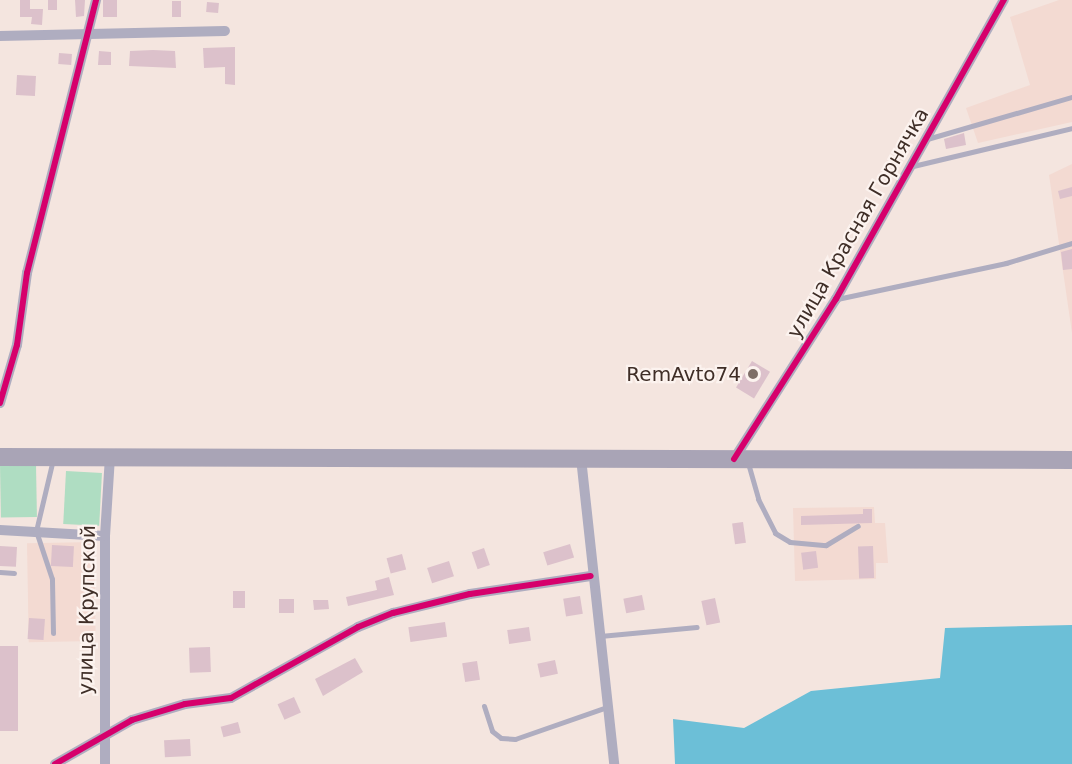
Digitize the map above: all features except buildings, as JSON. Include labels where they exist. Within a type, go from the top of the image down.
[{"type":"main road","points":[[0,457],[1072,460]]},
{"type":"street","points":[[0,403],[17,345],[27,273],[90,35],[96,0]]},
{"type":"street","name":"улица Красная Горнячка","points":[[740,459],[836,299],[907,167],[984,41],[1004,0]]},
{"type":"street","points":[[0,36],[225,31]]},
{"type":"street","name":"улица Крупской","points":[[105,764],[105,536],[110,456]]},
{"type":"street","points":[[581,458],[591,576],[614,764]]},
{"type":"street","points":[[0,530],[105,536]]},
{"type":"street","points":[[55,764],[132,720],[161,710],[231,698],[358,627],[393,613],[470,594],[591,576]]},
{"type":"lane","points":[[924,140],[1072,97]]},
{"type":"lane","points":[[907,167],[1072,128]]},
{"type":"lane","points":[[836,299],[1006,263],[1072,243]]},
{"type":"lane","points":[[53,633],[52,579],[36,531],[54,456]]},
{"type":"lane","points":[[740,459],[775,533],[794,543],[826,545],[858,526]]},
{"type":"lane","points":[[0,572],[14,573]]},
{"type":"lane","points":[[598,636],[697,627]]},
{"type":"lane","points":[[483,706],[492,731],[501,738],[515,739],[607,707]]},
{"type":"shaded area","points":[[1059,0],[1072,0],[1072,122],[978,143],[966,108],[1030,85],[1010,17]]},
{"type":"shaded area","points":[[1072,164],[1072,333],[1049,175]]},
{"type":"shaded area","points":[[874,507],[875,523],[885,523],[888,563],[876,563],[876,579],[795,581],[793,508]]},
{"type":"shaded area","points":[[94,542],[96,641],[29,642],[27,543]]},
{"type":"green space","points":[[36,464],[37,517],[1,518],[0,465]]},
{"type":"green space","points":[[66,471],[102,473],[99,526],[63,524]]},
{"type":"water","points":[[1072,625],[1072,764],[675,764],[673,719],[744,728],[811,691],[940,678],[945,628]]},
{"type":"cycle path","points":[[0,403],[17,345],[27,273],[96,0]]},
{"type":"cycle path","points":[[734,459],[836,299],[1004,0]]},
{"type":"cycle path","points":[[55,764],[132,720],[185,704],[231,698],[358,627],[393,613],[470,594],[591,576]]},
{"type":"place","name":"RemAvto74","points":[[753,374]]}]
